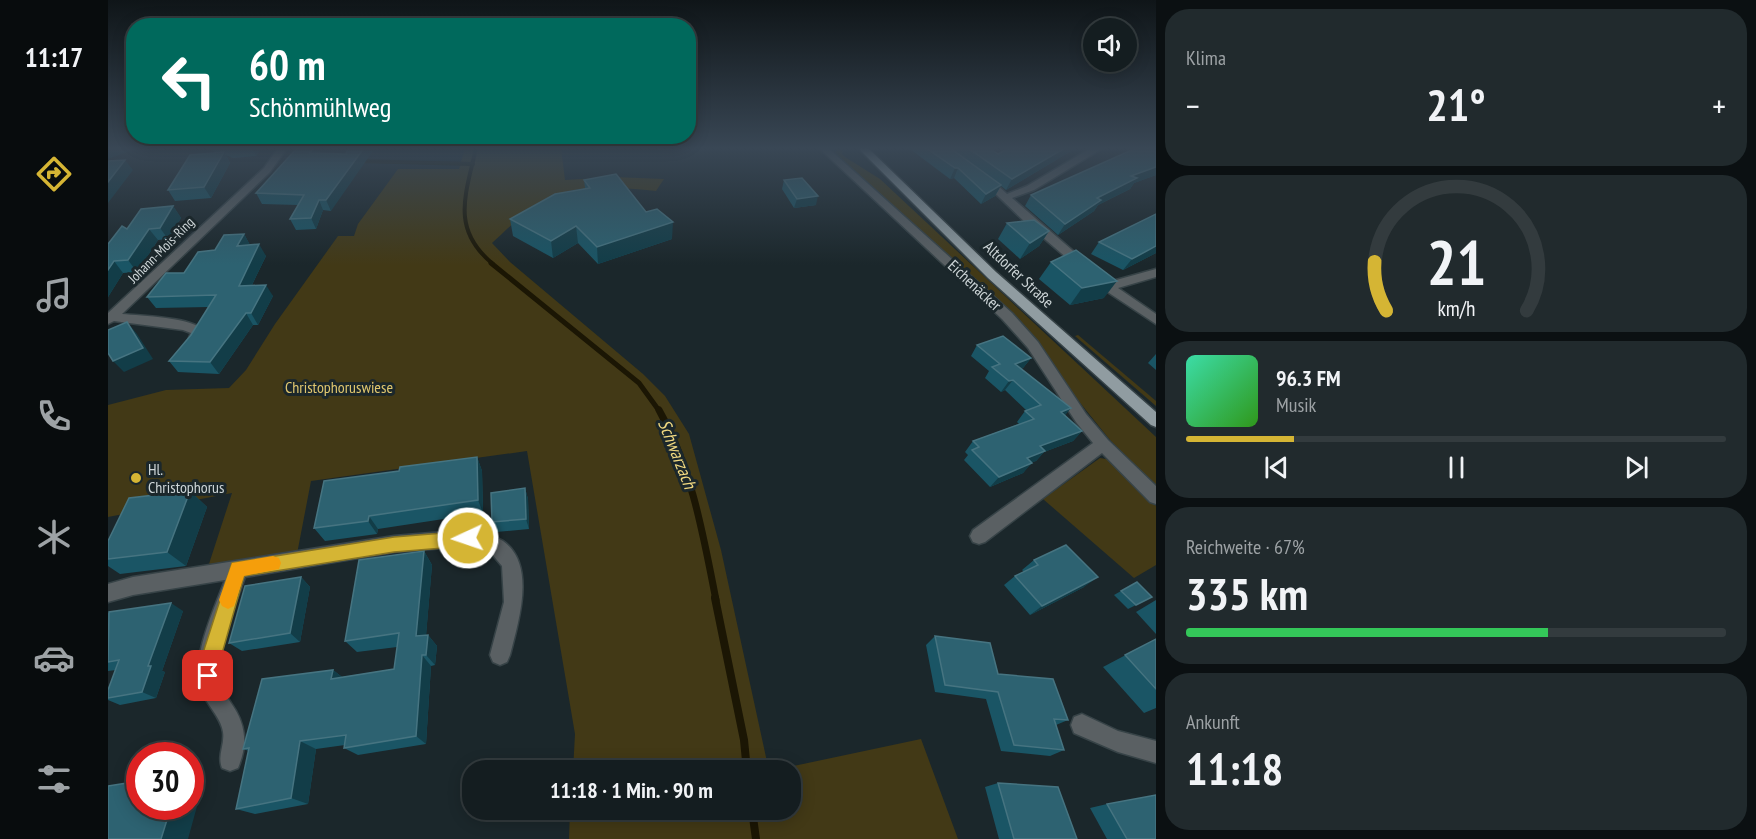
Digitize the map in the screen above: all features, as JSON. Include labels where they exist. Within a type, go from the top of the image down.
[{"type":"main road","name":"Altdorfer Straße","points":[[903,187],[992,275],[1156,422]]},
{"type":"street","name":"Johann-Mois-Ring","points":[[110,318],[248,187]]},
{"type":"street","name":"Eichenäcker","points":[[867,187],[1007,316],[1032,345],[1065,395],[1103,444],[1156,497]]},
{"type":"street","points":[[994,187],[1030,221],[1107,286],[1156,320]]},
{"type":"street","points":[[1006,197],[1033,187]]},
{"type":"street","points":[[1107,286],[1156,273]]},
{"type":"street","points":[[110,318],[185,326],[198,331],[195,340]]},
{"type":"street","points":[[979,536],[1103,444]]},
{"type":"street","points":[[108,593],[133,586],[405,543],[468,538],[497,547],[511,563],[513,602],[500,655]]},
{"type":"street","points":[[230,760],[234,731],[229,718],[210,690],[208,676],[210,659],[238,569]]},
{"type":"street","points":[[1082,725],[1131,748],[1156,752]]},
{"type":"green space","name":"Christophoruswiese","points":[[385,187],[659,187],[656,191],[600,188],[559,194],[531,208],[492,243],[510,262],[643,374],[665,396],[689,434],[721,550],[767,760],[574,760],[575,734],[527,451],[311,481],[297,554],[208,567],[232,493],[108,517],[108,405],[166,390],[229,388],[246,370],[275,324],[338,236],[354,236],[358,224]]},
{"type":"green space","points":[[871,187],[889,187],[1156,437],[1156,486],[1110,440],[1077,399],[1035,337],[982,285]]},
{"type":"green space","points":[[1078,335],[1156,401],[1156,406],[1075,336]]},
{"type":"green space","points":[[1100,458],[1112,460],[1156,506],[1156,565],[1134,578],[1043,499]]},
{"type":"green space","points":[[921,739],[958,839],[569,839],[570,820],[801,820],[801,764]]},
{"type":"building","points":[[170,187],[202,187],[168,190]]},
{"type":"building","points":[[261,187],[335,187],[326,200],[319,200],[311,218],[290,219],[304,195],[256,193]]},
{"type":"building","points":[[626,187],[646,212],[657,209],[673,222],[597,247],[576,226],[551,241],[510,219],[555,194],[590,188]]},
{"type":"building","points":[[789,187],[810,187],[818,196],[797,199]]},
{"type":"building","points":[[979,187],[997,187],[986,194]]},
{"type":"building","points":[[1049,187],[1119,187],[1097,198],[1101,200],[1065,224],[1031,195]]},
{"type":"building","points":[[173,206],[160,228],[149,229],[128,260],[114,261],[108,270],[108,244],[122,226],[127,229],[141,209]]},
{"type":"building","points":[[1156,214],[1156,246],[1132,259],[1099,242]]},
{"type":"building","points":[[1034,220],[1049,231],[1030,243],[1007,223]]},
{"type":"building","points":[[244,234],[237,246],[259,244],[239,286],[266,285],[251,313],[246,313],[210,362],[169,361],[191,335],[216,295],[147,297],[166,273],[184,273],[198,252],[215,250],[224,235]]},
{"type":"building","points":[[1076,250],[1117,281],[1082,288],[1051,262]]},
{"type":"building","points":[[127,322],[143,348],[113,361],[108,353],[108,330]]},
{"type":"building","points":[[1003,336],[1031,358],[1015,364],[1071,408],[1061,412],[1082,431],[1040,446],[1045,451],[1027,458],[1032,463],[999,477],[972,450],[979,447],[973,441],[1034,419],[1025,411],[1041,405],[1013,380],[1009,381],[992,367],[1000,364],[977,345]]},
{"type":"building","points":[[477,457],[478,500],[369,516],[368,521],[314,528],[324,481],[399,471],[400,467]]},
{"type":"building","points":[[525,488],[526,519],[492,522],[491,493]]},
{"type":"building","points":[[190,491],[167,552],[108,559],[108,541],[129,498]]},
{"type":"building","points":[[1066,545],[1098,577],[1042,606],[1015,576],[1038,565],[1034,560]]},
{"type":"building","points":[[424,551],[416,636],[428,635],[426,655],[422,655],[416,736],[344,748],[346,735],[300,741],[291,798],[236,809],[249,748],[243,749],[262,679],[333,670],[331,679],[394,669],[399,633],[345,641],[359,560]]},
{"type":"building","points":[[301,577],[290,633],[229,643],[245,586]]},
{"type":"building","points":[[1137,582],[1152,597],[1136,605],[1121,591]]},
{"type":"building","points":[[171,603],[148,666],[151,666],[142,692],[108,698],[108,690],[119,660],[108,662],[109,612]]},
{"type":"building","points":[[935,636],[990,643],[998,674],[1053,679],[1068,720],[1054,719],[1064,750],[1014,745],[998,692],[945,685]]},
{"type":"building","points":[[1156,639],[1156,689],[1125,655]]},
{"type":"building","points":[[126,783],[126,820],[167,820],[161,839],[108,839],[108,786]]},
{"type":"building","points":[[998,783],[1058,787],[1077,839],[1014,839]]},
{"type":"building","points":[[1156,795],[1156,839],[1127,839],[1107,804]]},
{"type":"waterway","name":"Schwarzach","points":[[467,187],[466,224],[471,238],[493,264]]},
{"type":"waterway","name":"Schwarzach","points":[[491,263],[639,383],[660,412]]},
{"type":"waterway","name":"Schwarzach","points":[[660,412],[680,455],[695,502],[716,600]]},
{"type":"waterway","name":"Schwarzach","points":[[715,598],[744,740],[746,760]]},
{"type":"waterway","name":"Schwarzach","points":[[753,820],[756,839]]},
{"type":"slow traffic","points":[[228,600],[238,569],[273,563]]},
{"type":"place","name":"Hl. Christophorus","points":[[136,478]]},
{"type":"route","points":[[208,676],[210,659],[238,569],[394,544],[468,538]]}]
